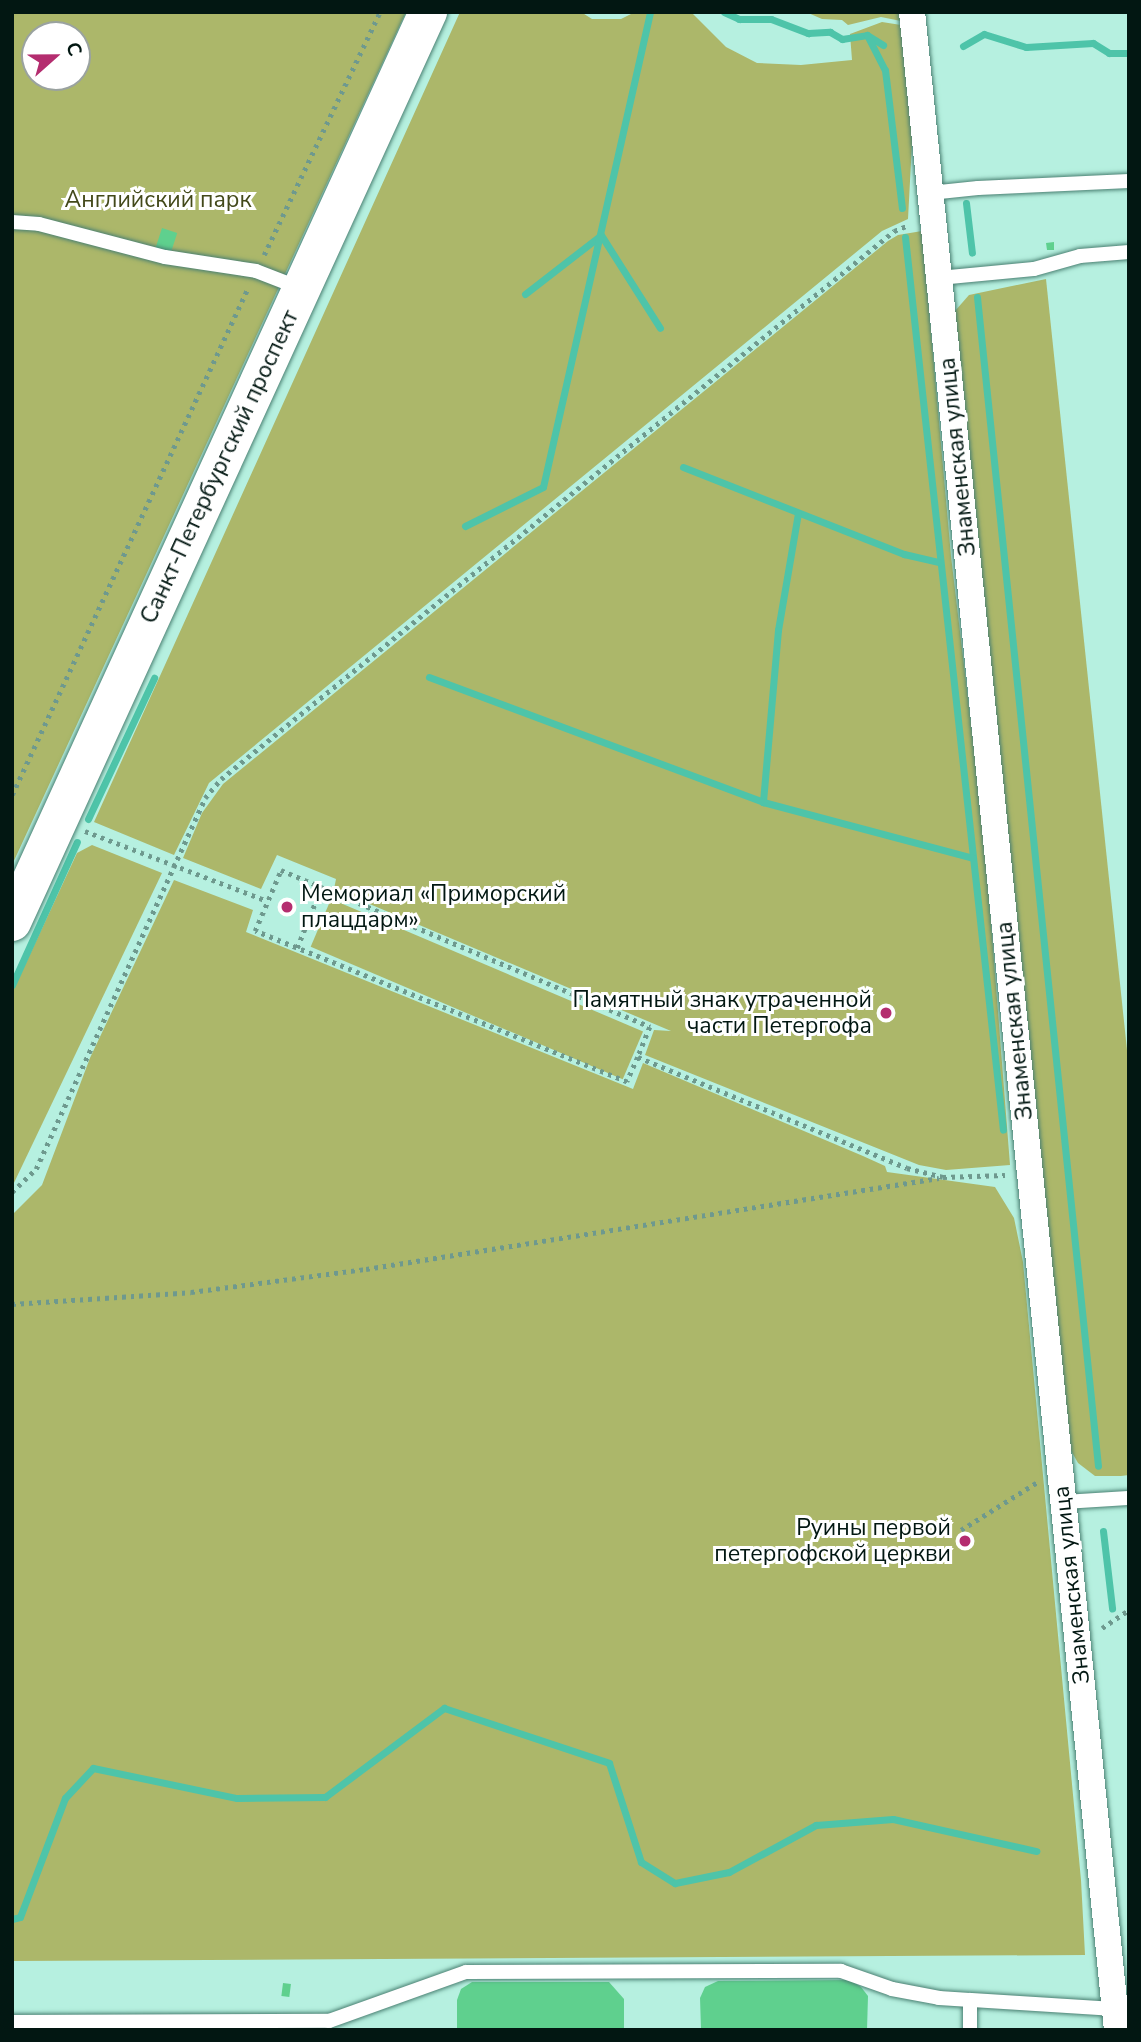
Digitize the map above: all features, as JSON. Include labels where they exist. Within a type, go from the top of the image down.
[{"type":"main road","name":"Санкт-Петербургский проспект","points":[[12,922],[428,12]]},
{"type":"street","name":"Знаменская улица","points":[[912,12],[1116,2020]]},
{"type":"lane","points":[[931,206],[1129,181]]},
{"type":"lane","points":[[12,222],[39,224],[165,257],[256,271],[302,288]]},
{"type":"lane","points":[[940,278],[1034,269],[1080,256],[1129,252]]},
{"type":"lane","points":[[1063,1502],[1129,1498]]},
{"type":"lane","points":[[12,2022],[329,2021],[466,1972],[841,1971],[892,1989],[1116,2020]]},
{"type":"lane","points":[[970,2000],[970,2030]]},
{"type":"path","points":[[12,794],[380,12]]},
{"type":"path","points":[[12,1192],[36,1169],[205,798],[221,779],[894,231],[931,206]]},
{"type":"path","points":[[77,828],[267,901]]},
{"type":"path","points":[[281,870],[650,1027],[627,1082],[255,931],[267,901],[281,870]]},
{"type":"path","points":[[297,948],[321,888]]},
{"type":"path","points":[[638,1057],[906,1168],[943,1177]]},
{"type":"path","points":[[12,1304],[191,1292],[366,1269],[943,1177],[1030,1174]]},
{"type":"path","points":[[961,1530],[1035,1483],[1060,1475]]},
{"type":"green space","name":"Английский парк","points":[[12,12],[406,12],[12,865]]},
{"type":"green space","points":[[460,12],[581,12],[592,19],[621,19],[635,12],[691,12],[726,47],[757,63],[801,65],[852,60],[850,34],[882,22],[901,25],[913,124],[908,219],[882,231],[209,783],[174,855],[94,822]]},
{"type":"green space","points":[[806,12],[900,12],[901,21],[881,17],[848,25],[842,20],[822,19]]},
{"type":"green space","points":[[922,231],[951,556],[984,833],[1010,1165],[946,1170],[919,1165],[645,1055],[654,1030],[671,1031],[334,889],[336,879],[277,855],[261,889],[183,858],[202,813],[223,784],[888,241],[898,235]]},
{"type":"green space","points":[[1046,279],[1129,1069],[1129,1475],[1121,1476],[1095,1476],[1078,1463],[1069,1447],[955,311],[969,295]]},
{"type":"green space","points":[[92,845],[162,873],[12,1187],[12,993],[77,853]]},
{"type":"green space","points":[[174,880],[253,910],[246,932],[633,1089],[643,1063],[863,1156],[885,1166],[887,1172],[995,1187],[1014,1218],[1023,1262],[1081,1880],[1085,1955],[12,1961],[12,1215],[42,1185],[90,1058]]},
{"type":"green space","points":[[331,899],[643,1031],[623,1079],[311,947]]},
{"type":"building","points":[[162,228],[177,233],[171,253],[156,248]]},
{"type":"building","points":[[1054,242],[1054,250],[1047,250],[1046,243]]},
{"type":"building","points":[[850,1980],[868,1996],[867,2030],[701,2030],[700,1998],[705,1987],[718,1981]]},
{"type":"building","points":[[472,1982],[609,1982],[624,1999],[624,2030],[457,2030],[457,2000],[461,1989]]},
{"type":"building","points":[[283,1983],[291,1984],[289,1997],[281,1996]]},
{"type":"waterway","points":[[465,526],[543,487],[650,12]]},
{"type":"waterway","points":[[724,12],[739,19],[771,19],[808,33],[830,32],[842,39],[867,35],[883,45]]},
{"type":"waterway","points":[[963,46],[984,34],[1026,47],[1093,43],[1109,53],[1129,53]]},
{"type":"waterway","points":[[867,35],[885,70],[902,208]]},
{"type":"waterway","points":[[966,203],[972,253]]},
{"type":"waterway","points":[[525,294],[601,235],[660,328]]},
{"type":"waterway","points":[[905,237],[1003,1130]]},
{"type":"waterway","points":[[977,297],[1098,1466]]},
{"type":"waterway","points":[[683,467],[904,554],[940,562]]},
{"type":"waterway","points":[[798,513],[778,630],[763,802],[973,858]]},
{"type":"waterway","points":[[429,677],[763,802]]},
{"type":"waterway","points":[[88,819],[154,678]]},
{"type":"waterway","points":[[12,985],[77,842]]},
{"type":"waterway","points":[[1103,1531],[1112,1608]]},
{"type":"waterway","points":[[12,1919],[20,1917],[65,1798],[93,1768],[237,1798],[325,1797],[444,1708],[609,1763],[641,1862],[675,1883],[729,1872],[816,1825],[893,1819],[1036,1851]]},
{"type":"place","name":"Мемориал «Приморский плацдарм»","points":[[287,907]]},
{"type":"place","name":"Памятный знак утраченной части Петергофа","points":[[886,1013]]},
{"type":"place","name":"Руины первой петергофской церкви","points":[[965,1541]]}]
